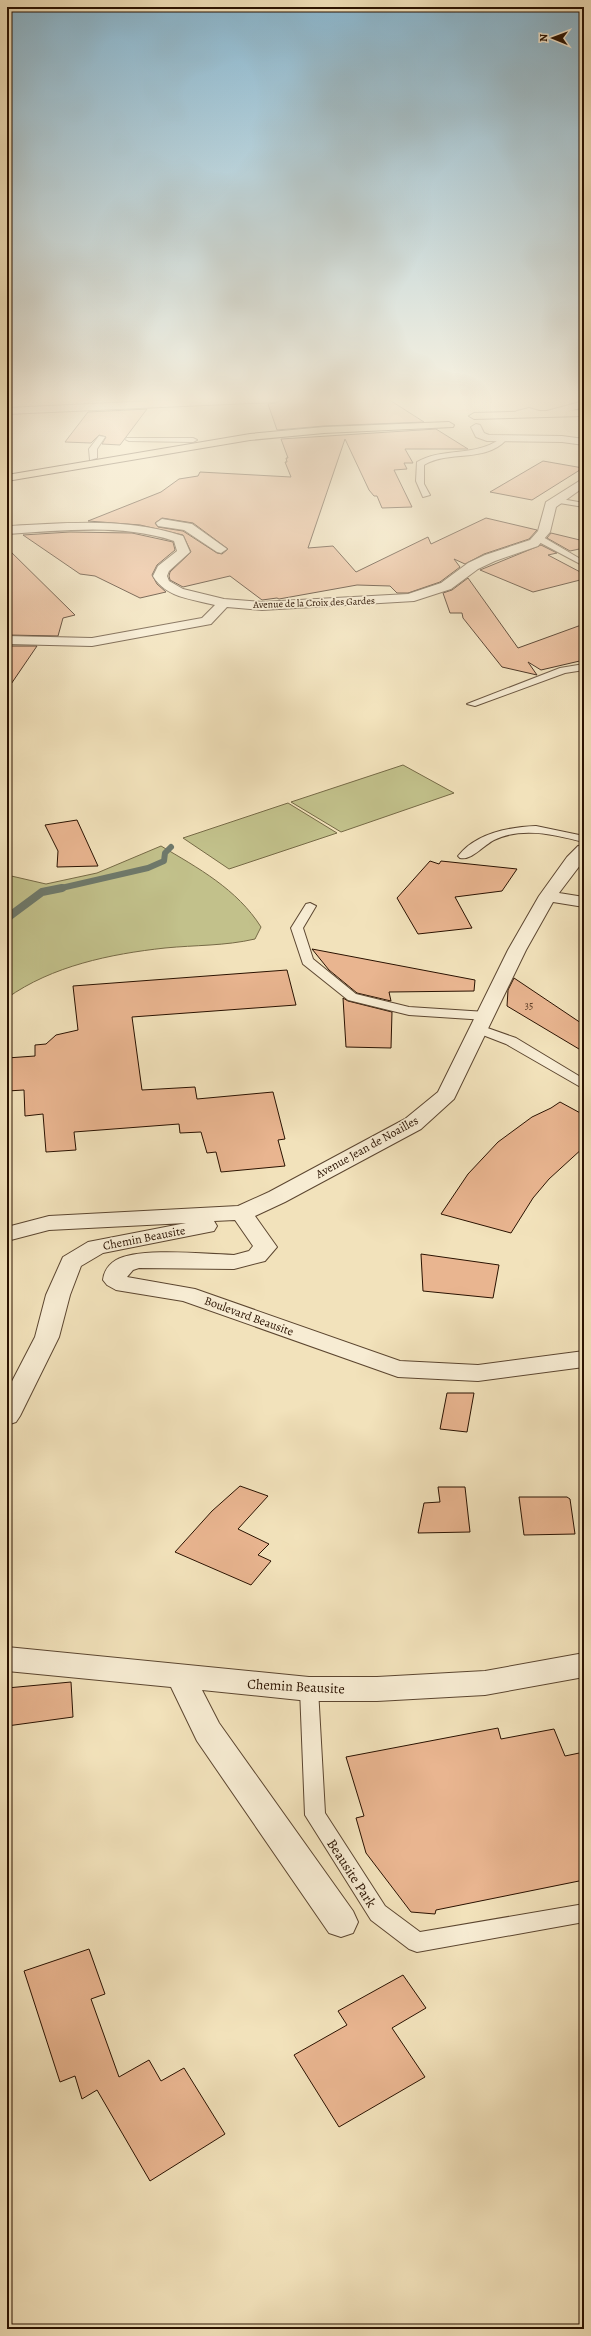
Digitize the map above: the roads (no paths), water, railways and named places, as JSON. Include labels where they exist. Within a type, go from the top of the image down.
[{"type":"street","points":[[540,539],[544,532],[549,508]]},
{"type":"street","points":[[7,530],[126,527],[148,522],[194,525],[221,549]]},
{"type":"street","name":"Avenue de la Croix des Gardes","points":[[126,527],[164,533],[179,539],[184,552],[163,569],[160,576],[164,583],[178,592],[224,603],[262,606],[409,598],[446,586],[473,566],[540,539]]},
{"type":"street","points":[[7,640],[92,642],[206,621],[224,603]]},
{"type":"street","name":"Avenue Jean de Noailles","points":[[7,1234],[49,1223],[242,1212],[277,1197],[413,1124],[447,1095],[517,950],[548,896],[573,861],[584,850]]},
{"type":"street","points":[[548,896],[584,902]]},
{"type":"street","name":"Boulevard Beausite","points":[[242,1212],[265,1247],[257,1256],[234,1262],[137,1261],[125,1265],[116,1272],[115,1280],[124,1286],[187,1294],[398,1369],[478,1373],[584,1359]]},
{"type":"street","name":"Chemin Beausite","points":[[7,1416],[47,1337],[58,1295],[71,1262],[96,1247],[218,1224],[242,1212]]},
{"type":"street","name":"Chemin Beausite","points":[[7,1659],[181,1678],[309,1689],[377,1689],[485,1683],[584,1665]]},
{"type":"street","points":[[181,1678],[208,1732],[340,1922]]},
{"type":"lane","points":[[540,539],[584,564]]},
{"type":"lane","points":[[472,704],[563,670],[584,667]]},
{"type":"lane","points":[[464,856],[477,843],[502,833],[524,829],[556,830],[584,839]]},
{"type":"lane","points":[[310,906],[297,928],[307,961],[352,997],[408,1011],[482,1022],[584,1085]]},
{"type":"lane","name":"Beausite Park","points":[[309,1689],[315,1816],[378,1913],[417,1942],[584,1913]]},
{"type":"waterway","points":[[57,889],[148,868],[164,861],[165,853],[171,847]]},
{"type":"waterway","points":[[57,889],[62,888]]},
{"type":"waterway","points":[[7,918],[42,892],[57,889]]}]
